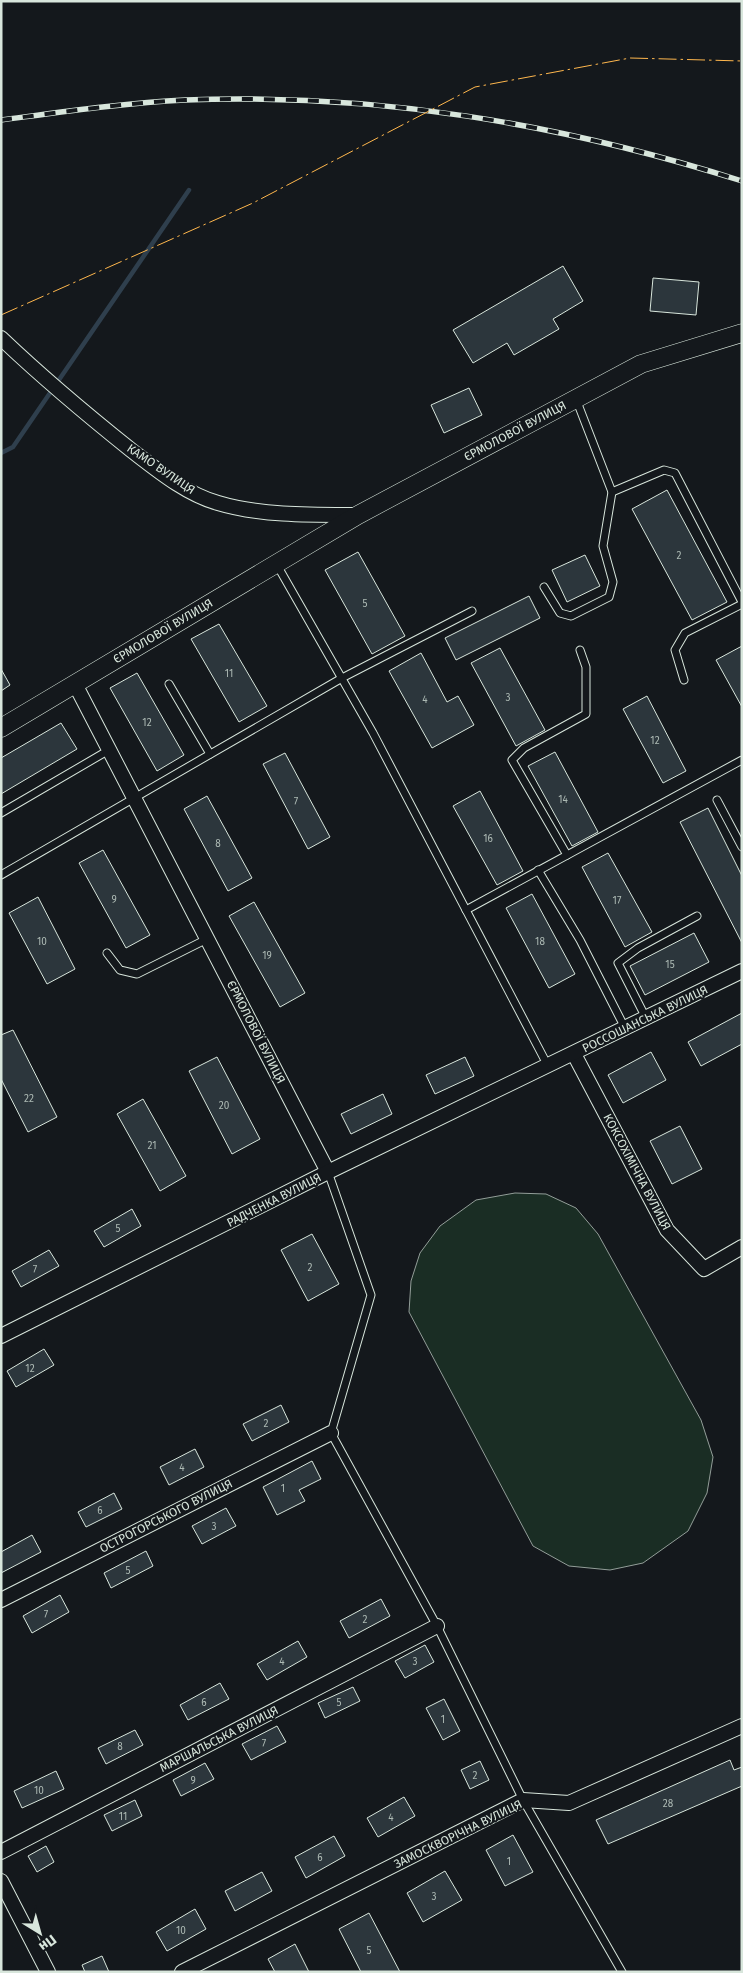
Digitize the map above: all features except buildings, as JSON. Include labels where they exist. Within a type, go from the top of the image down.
[{"type":"street","name":"ЄРМОЛОВОЇ ВУЛИЦЯ","points":[[328,1172],[75,684],[358,515],[641,364],[742,333]]},
{"type":"street","name":"КАМО ВУЛИЦЯ","points":[[1,338],[41,376],[100,425],[154,467],[189,490],[218,503],[261,511],[310,516],[358,515]]},
{"type":"street","points":[[1,728],[75,684]]},
{"type":"street","name":"РОССОШАНСЬКА ВУЛИЦЯ","points":[[548,1066],[742,971]]},
{"type":"street","name":"КОКСОХІМІЧНА ВУЛИЦЯ","points":[[574,1054],[666,1230],[704,1269],[742,1246]]},
{"type":"street","name":"РАДЧЕНКА ВУЛИЦЯ","points":[[1,1336],[328,1172],[548,1066]]},
{"type":"street","name":"ОСТРОГОРСЬКОГО ВУЛИЦЯ","points":[[1,1600],[330,1433]]},
{"type":"street","name":"МАРШАЛЬСЬКА ВУЛИЦЯ","points":[[1,1852],[437,1626]]},
{"type":"street","name":"ЗАМОСКВОРІЧНА ВУЛИЦЯ","points":[[182,1972],[523,1800],[569,1803],[742,1726]]},
{"type":"street","points":[[1,1881],[48,1972]]},
{"type":"lane","points":[[544,587],[560,613],[571,616],[609,597],[613,582],[603,546],[612,492],[576,399]]},
{"type":"lane","points":[[612,492],[664,470],[675,473],[742,603],[685,633],[675,650],[684,680]]},
{"type":"lane","points":[[276,564],[342,678],[548,1066]]},
{"type":"lane","points":[[1,875],[342,678],[472,611]]},
{"type":"lane","points":[[566,855],[512,760],[524,748],[586,714],[586,668],[580,650]]},
{"type":"lane","points":[[169,684],[210,754]]},
{"type":"lane","points":[[1,813],[110,750]]},
{"type":"lane","points":[[466,910],[742,760]]},
{"type":"lane","points":[[717,800],[742,847]]},
{"type":"lane","points":[[538,870],[580,940],[626,1029]]},
{"type":"lane","points":[[646,1018],[618,963],[638,948],[697,916]]},
{"type":"lane","points":[[107,953],[120,970],[137,974],[207,939]]},
{"type":"lane","points":[[328,1172],[371,1294],[330,1433],[437,1626],[523,1800],[622,1972]]},
{"type":"green space","points":[[515,1193],[546,1194],[576,1208],[598,1234],[701,1420],[713,1457],[707,1493],[688,1531],[643,1563],[610,1570],[569,1566],[533,1546],[409,1312],[411,1281],[420,1253],[440,1226],[476,1200]]},
{"type":"waterway","points":[[1,453],[13,447],[189,190]]},
{"type":"railway","points":[[1,120],[185,100],[257,99],[398,107],[536,128],[604,143],[742,181]]},
{"type":"power","points":[[1,315],[253,203],[475,87],[630,58],[742,61]]}]
